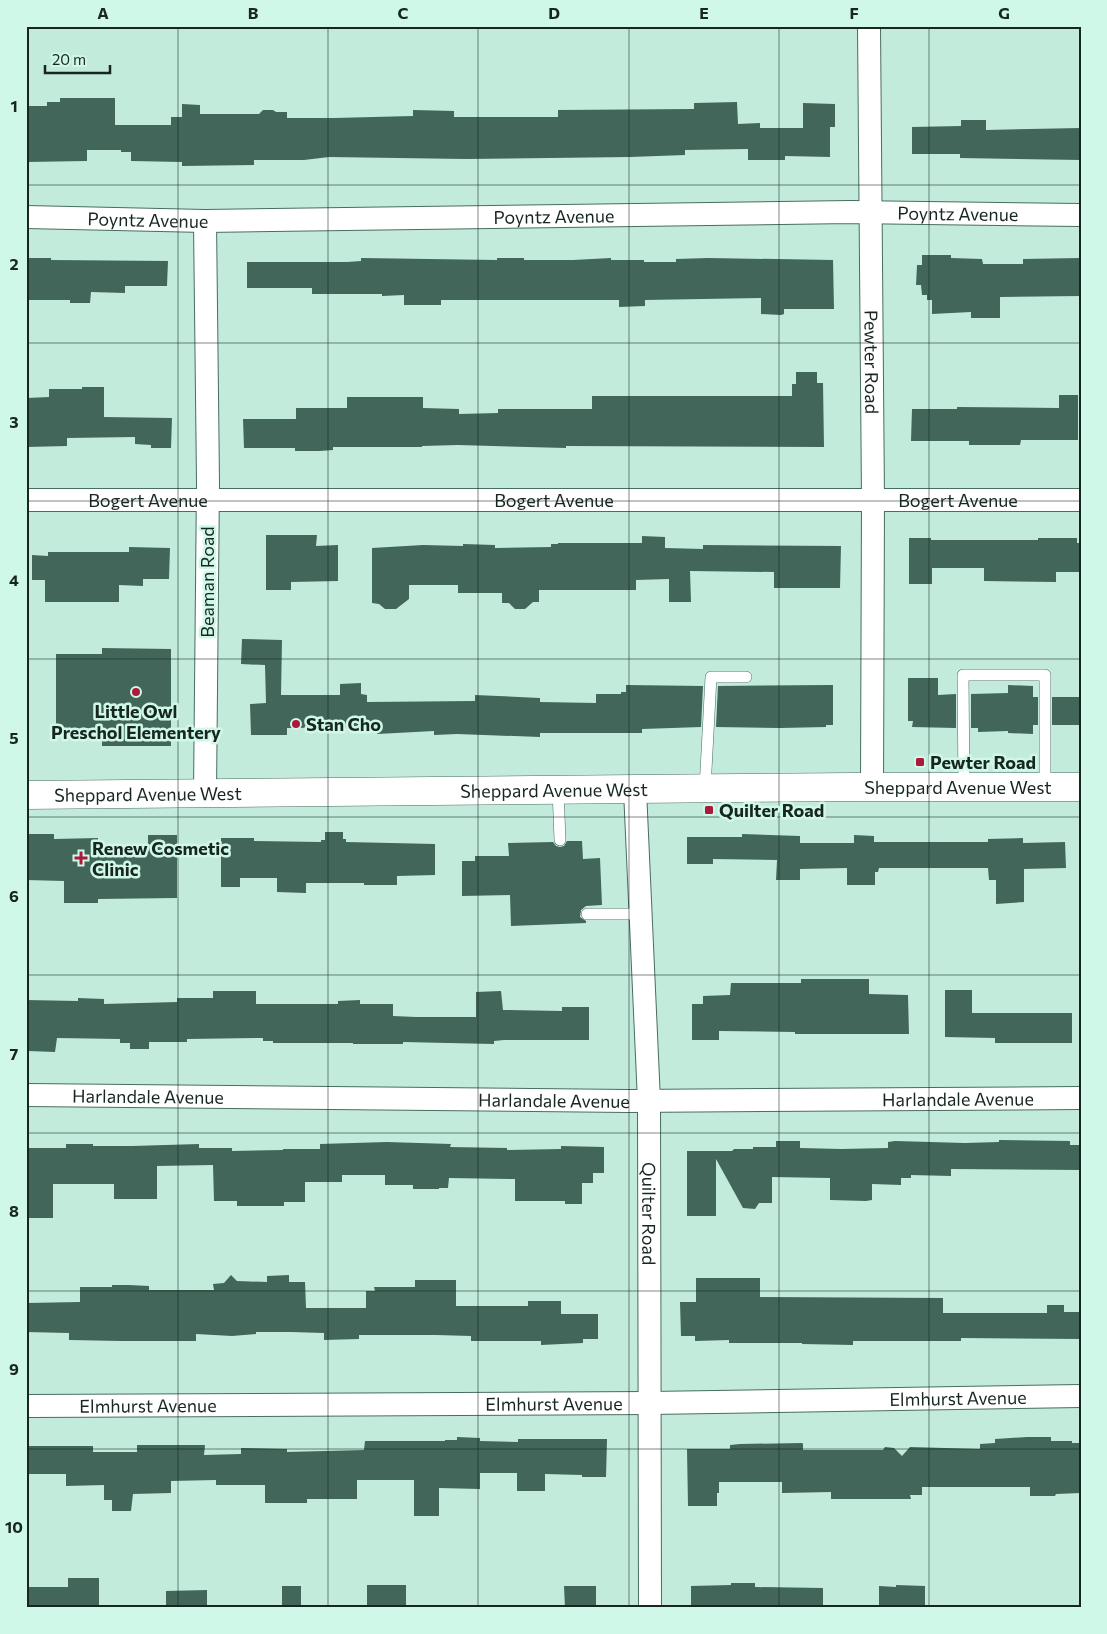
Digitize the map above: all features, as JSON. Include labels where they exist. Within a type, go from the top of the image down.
[{"type":"main road","name":"Sheppard Avenue West","points":[[26,796],[872,787],[1081,787]]},
{"type":"street","name":"Pewter Road","points":[[869,26],[873,500],[872,787]]},
{"type":"street","name":"Poyntz Avenue","points":[[26,217],[205,221],[870,213],[1081,214]]},
{"type":"street","name":"Beaman Road","points":[[205,221],[208,482],[205,794]]},
{"type":"street","name":"Bogert Avenue","points":[[26,500],[1081,500]]},
{"type":"street","name":"Quilter Road","points":[[635,790],[649,1101],[650,1608]]},
{"type":"street","name":"Harlandale Avenue","points":[[26,1094],[649,1101],[1081,1098]]},
{"type":"street","name":"Elmhurst Avenue","points":[[26,1406],[650,1403],[1081,1396]]},
{"type":"lane","points":[[964,787],[963,675],[1045,674],[1045,787]]},
{"type":"lane","points":[[705,789],[711,677],[746,676]]},
{"type":"lane","points":[[558,790],[560,840]]},
{"type":"lane","points":[[587,914],[640,914]]},
{"type":"building","points":[[60,98],[115,98],[115,125],[171,125],[171,117],[182,117],[182,104],[200,105],[200,114],[259,114],[263,110],[273,110],[276,112],[287,112],[287,118],[334,118],[413,116],[413,110],[454,111],[454,117],[558,117],[558,110],[694,109],[694,103],[737,102],[738,124],[760,123],[760,128],[803,128],[803,103],[835,104],[835,127],[830,127],[830,157],[785,156],[785,160],[748,160],[748,149],[685,150],[685,155],[630,157],[466,159],[329,157],[304,160],[254,160],[254,165],[182,166],[182,162],[131,161],[131,152],[121,152],[121,150],[87,150],[87,161],[26,162],[26,106],[47,106],[47,102],[60,102]]},
{"type":"building","points":[[961,120],[986,120],[986,130],[1081,128],[1081,160],[960,158],[960,154],[912,154],[912,127],[961,126]]},
{"type":"building","points":[[922,255],[951,255],[951,258],[982,259],[983,264],[1023,264],[1023,259],[1081,258],[1081,296],[1000,297],[1000,318],[971,318],[971,312],[932,314],[932,300],[927,300],[927,295],[922,295],[921,285],[916,285],[917,265],[922,265]]},
{"type":"building","points":[[26,258],[168,261],[167,286],[125,286],[125,293],[91,292],[90,303],[70,303],[70,300],[26,300]]},
{"type":"building","points":[[361,258],[497,260],[497,258],[524,258],[524,260],[573,260],[611,258],[611,260],[644,260],[644,262],[676,262],[676,259],[708,258],[833,260],[834,309],[784,309],[784,314],[781,315],[761,314],[761,298],[645,300],[645,306],[619,307],[619,300],[441,300],[441,305],[404,305],[404,295],[312,294],[312,288],[247,288],[247,262],[347,262],[361,261]]},
{"type":"building","points":[[796,372],[817,372],[817,383],[823,383],[824,447],[566,446],[566,448],[458,445],[333,447],[333,450],[320,451],[295,451],[295,448],[244,448],[243,419],[296,419],[296,408],[347,408],[347,397],[423,397],[423,408],[459,409],[459,414],[498,413],[498,409],[592,409],[592,396],[792,396],[792,384],[796,384]]},
{"type":"building","points":[[82,387],[104,387],[104,417],[172,418],[171,448],[151,448],[151,445],[135,444],[135,437],[67,438],[67,446],[27,447],[27,398],[49,397],[49,389],[82,389]]},
{"type":"building","points":[[1059,395],[1078,395],[1078,440],[1021,440],[1020,445],[969,445],[969,441],[911,441],[912,409],[957,409],[957,407],[1059,408]]},
{"type":"building","points":[[266,535],[317,535],[316,546],[338,545],[338,581],[291,582],[291,590],[266,590]]},
{"type":"building","points":[[642,536],[665,537],[665,548],[703,549],[703,545],[841,546],[840,588],[774,588],[774,572],[690,571],[691,602],[669,602],[669,579],[636,580],[636,590],[539,590],[539,602],[533,602],[525,609],[515,609],[509,603],[502,603],[502,593],[458,593],[458,585],[409,585],[409,599],[396,609],[385,609],[379,604],[372,603],[372,548],[423,545],[463,546],[463,544],[495,545],[495,548],[551,547],[551,544],[558,543],[642,543]]},
{"type":"building","points":[[909,538],[931,538],[931,540],[1038,540],[1038,538],[1077,538],[1077,543],[1081,543],[1081,572],[1056,572],[1056,582],[984,581],[984,568],[932,568],[932,584],[909,584]]},
{"type":"building","points":[[129,547],[170,548],[169,579],[143,579],[143,586],[119,585],[119,602],[45,602],[45,580],[32,580],[32,555],[48,556],[48,552],[129,552]]},
{"type":"building","points":[[242,639],[282,640],[281,695],[340,695],[340,684],[361,683],[361,694],[367,695],[367,702],[475,701],[475,695],[540,698],[540,702],[596,703],[596,694],[621,694],[621,692],[626,692],[626,685],[703,686],[701,727],[642,729],[642,733],[540,733],[540,737],[434,735],[434,731],[377,734],[377,727],[287,728],[287,735],[251,735],[250,704],[266,703],[265,665],[241,664]]},
{"type":"building","name":"Little Owl Preschol Elementery","points":[[102,648],[171,649],[171,746],[102,746],[102,728],[56,729],[56,654],[102,654]]},
{"type":"building","points":[[908,678],[938,678],[938,695],[956,694],[956,728],[912,727],[913,721],[908,721]]},
{"type":"building","points":[[833,685],[833,725],[826,725],[826,727],[780,728],[716,727],[718,686]]},
{"type":"building","points":[[1008,685],[1033,686],[1033,697],[1038,697],[1038,725],[1033,725],[1033,734],[1008,733],[1008,731],[978,732],[978,728],[971,728],[971,694],[1008,693]]},
{"type":"building","points":[[1052,697],[1081,697],[1081,725],[1052,725]]},
{"type":"building","points":[[325,832],[343,832],[343,839],[346,839],[346,842],[435,844],[435,875],[397,876],[397,885],[306,883],[306,893],[277,892],[277,878],[240,878],[240,887],[221,887],[221,838],[254,838],[254,841],[321,842],[321,840],[325,840]]},
{"type":"building","points":[[26,834],[54,834],[54,839],[98,838],[98,851],[148,850],[148,835],[177,835],[177,898],[98,899],[98,903],[64,903],[64,881],[26,880]]},
{"type":"building","points":[[742,834],[800,836],[800,843],[854,843],[854,835],[874,836],[874,842],[988,842],[988,839],[1023,838],[1023,843],[1065,842],[1066,868],[1024,869],[1024,902],[996,904],[996,880],[989,880],[988,868],[879,868],[878,872],[875,872],[875,885],[847,885],[847,868],[800,869],[800,880],[776,880],[777,860],[713,859],[713,864],[687,864],[687,837],[742,837]]},
{"type":"building","points":[[567,841],[582,841],[583,859],[600,858],[602,905],[586,906],[581,910],[580,917],[586,923],[511,926],[510,895],[462,896],[462,861],[475,861],[475,856],[509,856],[508,843],[553,842],[556,846],[560,847],[564,846]]},
{"type":"building","points":[[801,979],[869,979],[869,994],[908,995],[909,1034],[795,1034],[795,1032],[719,1031],[719,1040],[692,1040],[692,1004],[703,1004],[703,996],[730,995],[731,983],[801,983]]},
{"type":"building","points":[[945,990],[972,990],[972,1013],[1072,1013],[1072,1043],[995,1043],[995,1038],[945,1037]]},
{"type":"building","points":[[213,991],[256,991],[256,1004],[338,1004],[338,1001],[360,1000],[360,1004],[393,1004],[393,1016],[476,1017],[476,992],[501,991],[503,1010],[562,1011],[562,1007],[589,1007],[589,1040],[504,1040],[494,1041],[494,1044],[403,1042],[403,1044],[353,1044],[273,1043],[273,1041],[263,1041],[263,1038],[187,1039],[187,1042],[149,1042],[149,1049],[130,1049],[130,1043],[120,1043],[120,1039],[57,1038],[55,1052],[28,1051],[26,1000],[78,1001],[78,998],[104,999],[104,1004],[177,1002],[177,998],[213,998]]},
{"type":"building","points":[[999,1140],[1070,1141],[1070,1145],[1081,1145],[1081,1170],[951,1169],[951,1176],[911,1175],[911,1178],[901,1178],[901,1185],[872,1184],[872,1200],[866,1201],[830,1200],[830,1178],[772,1177],[772,1203],[759,1203],[755,1209],[743,1208],[716,1159],[716,1216],[687,1216],[687,1151],[732,1151],[734,1149],[753,1149],[753,1147],[776,1147],[776,1141],[800,1141],[800,1148],[841,1149],[888,1148],[888,1142],[895,1141],[965,1143],[999,1142]]},
{"type":"building","points":[[387,1142],[451,1144],[450,1147],[507,1148],[507,1150],[561,1149],[561,1146],[604,1147],[604,1173],[593,1173],[593,1183],[582,1183],[582,1204],[565,1204],[565,1201],[515,1201],[515,1179],[449,1178],[448,1188],[413,1189],[413,1185],[385,1185],[385,1175],[342,1175],[342,1182],[305,1182],[305,1202],[284,1202],[284,1206],[237,1206],[237,1201],[214,1201],[213,1165],[157,1166],[157,1199],[114,1199],[114,1184],[53,1184],[53,1218],[26,1218],[26,1148],[66,1148],[66,1144],[132,1146],[199,1144],[199,1148],[232,1148],[232,1151],[320,1149],[320,1144]]},
{"type":"building","points":[[231,1275],[237,1281],[267,1282],[267,1276],[289,1275],[289,1282],[305,1282],[306,1308],[366,1308],[366,1291],[375,1291],[374,1287],[415,1287],[415,1280],[456,1280],[456,1306],[528,1306],[528,1301],[561,1301],[561,1314],[598,1314],[598,1339],[583,1339],[583,1343],[541,1345],[541,1341],[471,1341],[471,1336],[359,1335],[359,1339],[324,1340],[324,1333],[256,1332],[256,1334],[232,1336],[196,1334],[196,1341],[121,1341],[69,1340],[69,1333],[26,1332],[26,1303],[80,1302],[80,1287],[129,1285],[149,1286],[149,1290],[214,1290],[213,1284],[224,1283]]},
{"type":"building","points":[[696,1278],[760,1278],[760,1297],[943,1298],[943,1313],[1047,1313],[1047,1305],[1064,1305],[1064,1312],[1081,1312],[1081,1339],[961,1338],[961,1341],[853,1341],[853,1345],[729,1343],[729,1340],[695,1341],[695,1336],[681,1336],[680,1302],[696,1302]]},
{"type":"building","points":[[457,1437],[480,1438],[480,1441],[518,1442],[518,1439],[607,1439],[606,1477],[545,1474],[545,1491],[517,1491],[517,1473],[480,1473],[480,1489],[439,1488],[439,1516],[414,1516],[414,1480],[357,1480],[357,1499],[307,1499],[307,1503],[265,1503],[265,1485],[216,1485],[216,1480],[171,1481],[171,1493],[133,1494],[131,1511],[112,1511],[112,1500],[104,1500],[104,1485],[66,1486],[66,1474],[26,1474],[26,1446],[93,1446],[93,1452],[137,1452],[137,1445],[205,1445],[204,1455],[241,1454],[241,1448],[287,1449],[287,1452],[364,1450],[365,1441],[445,1441],[457,1440]]},
{"type":"building","points":[[1051,1437],[1051,1441],[1081,1443],[1081,1493],[1030,1496],[1030,1487],[922,1487],[922,1495],[910,1495],[911,1499],[831,1499],[831,1492],[782,1493],[782,1482],[719,1482],[717,1506],[688,1506],[687,1449],[730,1449],[730,1445],[740,1444],[802,1443],[803,1450],[883,1450],[885,1447],[894,1448],[902,1456],[910,1447],[980,1449],[980,1444],[995,1443],[995,1439]]},
{"type":"building","points":[[68,1578],[99,1578],[99,1608],[26,1608],[26,1587],[68,1587]]},
{"type":"building","points":[[731,1583],[755,1583],[755,1587],[823,1588],[823,1608],[691,1608],[691,1586],[731,1585]]},
{"type":"building","points":[[367,1585],[406,1585],[406,1608],[367,1608]]},
{"type":"building","points":[[896,1585],[925,1586],[925,1608],[879,1608],[879,1586],[896,1587]]},
{"type":"building","points":[[282,1586],[301,1586],[301,1608],[282,1608]]},
{"type":"building","points":[[564,1586],[596,1586],[596,1608],[565,1608]]},
{"type":"building","points":[[207,1590],[207,1608],[166,1608],[166,1591]]},
{"type":"place","name":"Little Owl Preschol Elementery","points":[[136,692]]},
{"type":"place","name":"Stan Cho","points":[[296,724]]},
{"type":"place","name":"Pewter Road","points":[[920,762]]},
{"type":"place","name":"Quilter Road","points":[[709,810]]},
{"type":"place","name":"Renew Cosmetic Clinic","points":[[81,858]]}]
